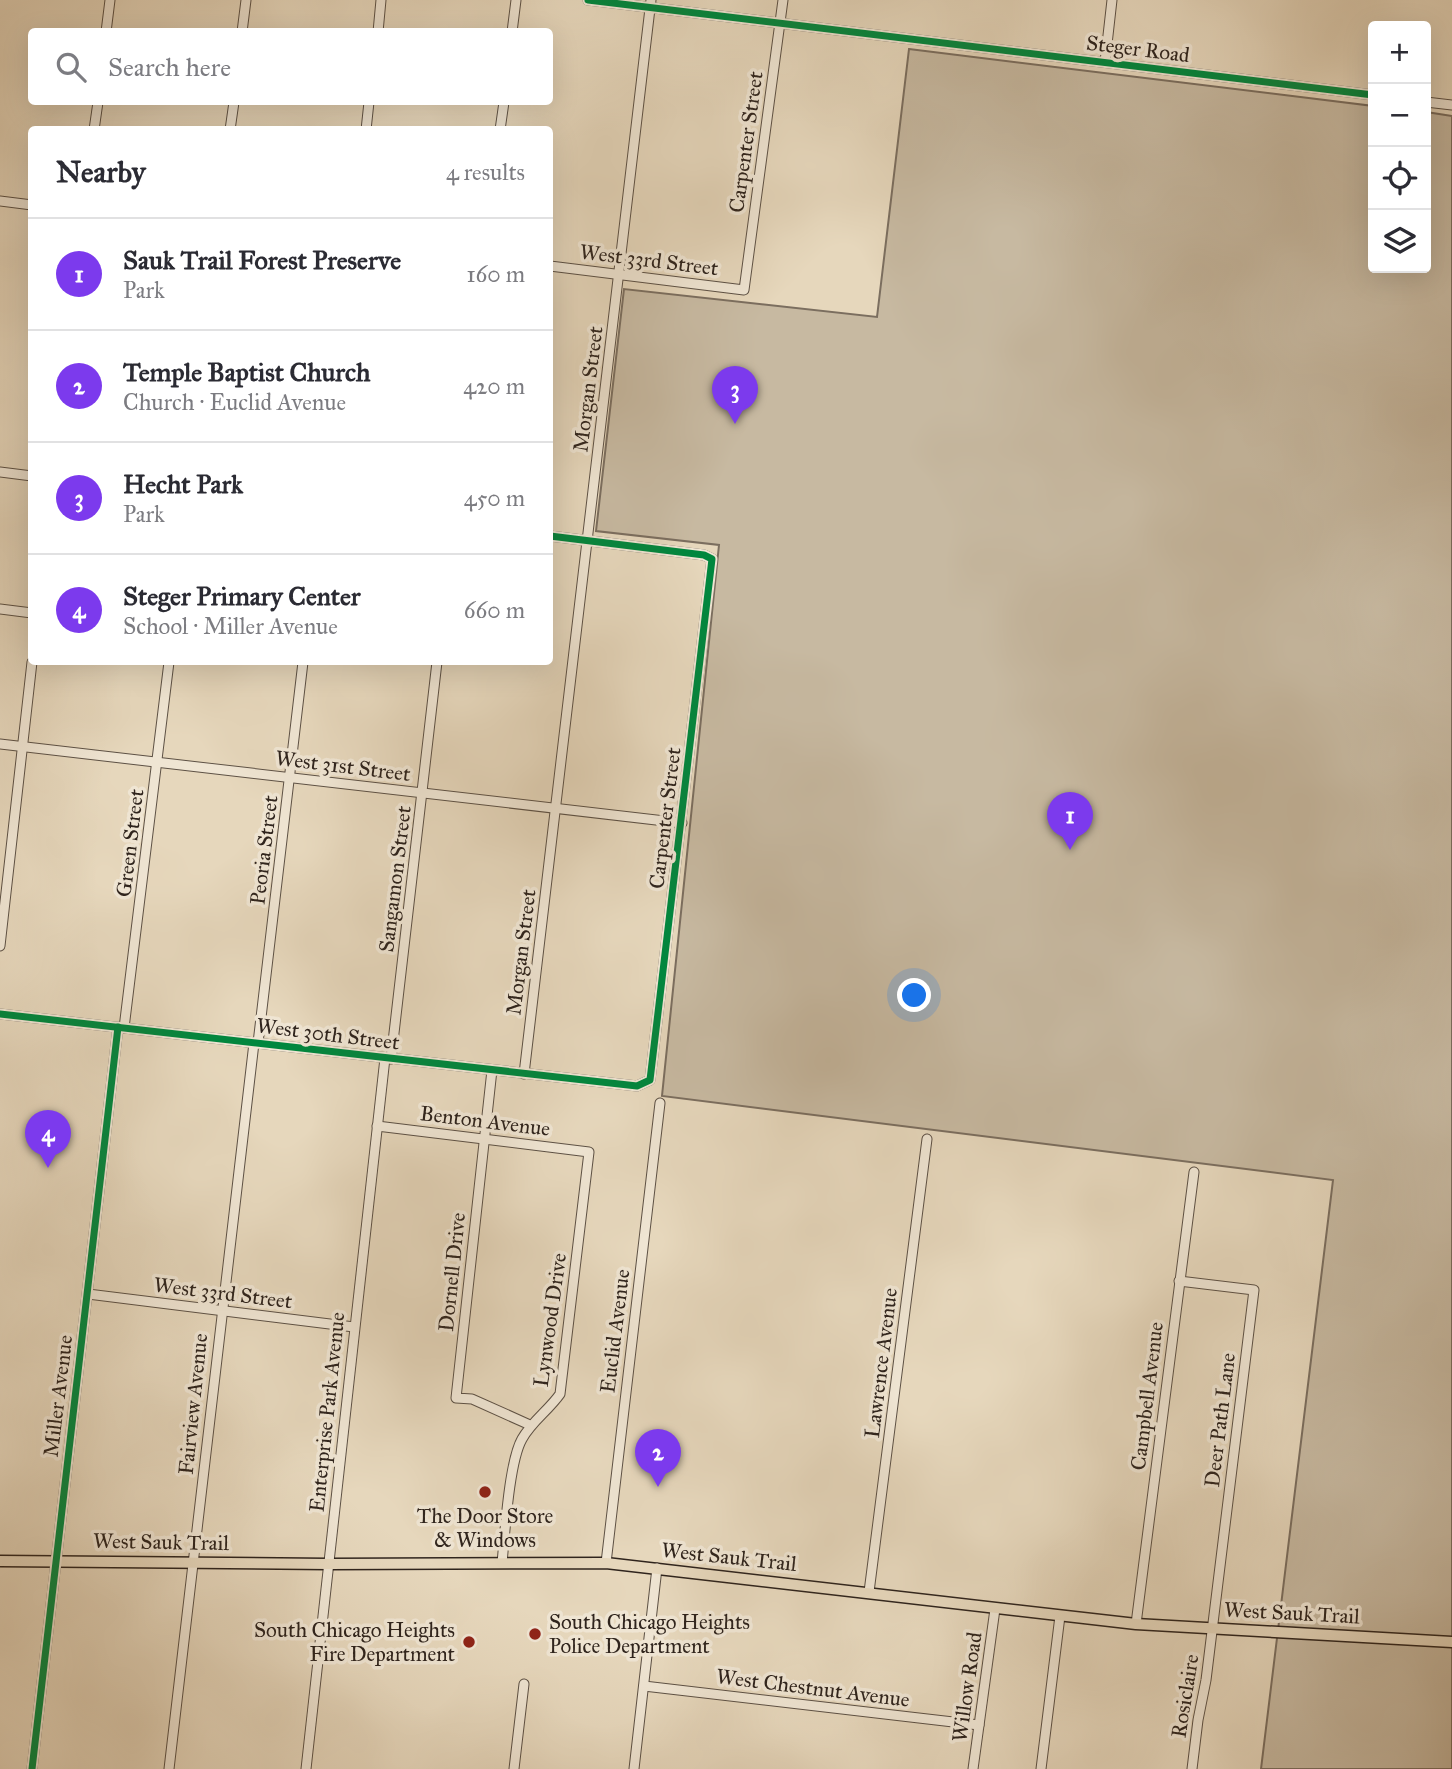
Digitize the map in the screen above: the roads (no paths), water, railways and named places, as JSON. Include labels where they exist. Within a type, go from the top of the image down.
[{"type":"main road","name":"West Sauk Trail","points":[[0,1561],[606,1563],[1136,1624],[1452,1642]]},
{"type":"street","points":[[106,28],[110,0]]},
{"type":"street","points":[[242,28],[246,0]]},
{"type":"street","points":[[378,28],[382,0]]},
{"type":"street","points":[[512,28],[516,0]]},
{"type":"street","name":"Steger Road","points":[[589,0],[650,4],[898,38],[1368,94]]},
{"type":"street","name":"Carpenter Street","points":[[744,290],[783,0]]},
{"type":"street","points":[[1105,62],[1112,0]]},
{"type":"street","name":"Morgan Street","points":[[524,1074],[650,4]]},
{"type":"street","points":[[1431,103],[1452,105]]},
{"type":"street","points":[[95,126],[98,105]]},
{"type":"street","points":[[231,126],[234,105]]},
{"type":"street","points":[[366,126],[369,105]]},
{"type":"street","points":[[501,126],[504,105]]},
{"type":"street","points":[[0,201],[28,204]]},
{"type":"street","name":"West 33rd Street","points":[[553,266],[744,290]]},
{"type":"street","points":[[0,472],[28,476]]},
{"type":"street","points":[[553,536],[587,541]]},
{"type":"street","name":"Carpenter Street","points":[[587,541],[704,555],[712,559],[650,1080]]},
{"type":"street","points":[[0,609],[28,612]]},
{"type":"street","points":[[0,946],[4,880],[33,665]]},
{"type":"street","name":"Green Street","points":[[121,1028],[169,665]]},
{"type":"street","name":"Peoria Street","points":[[256,1043],[303,665]]},
{"type":"street","name":"Sangamon Street","points":[[388,1058],[423,793],[437,665]]},
{"type":"street","name":"West 31st Street","points":[[0,744],[682,823]]},
{"type":"street","name":"West 30th Street","points":[[0,1014],[637,1086],[650,1080]]},
{"type":"street","name":"Miller Avenue","points":[[32,1769],[121,1028]]},
{"type":"street","name":"Fairview Avenue","points":[[169,1769],[221,1310],[256,1043]]},
{"type":"street","name":"Enterprise Park Avenue","points":[[306,1769],[377,1126],[388,1058]]},
{"type":"street","name":"Dornell Drive","points":[[492,1070],[456,1398],[472,1399],[530,1425]]},
{"type":"street","name":"Euclid Avenue","points":[[606,1563],[660,1103]]},
{"type":"street","name":"Benton Avenue","points":[[377,1126],[589,1152]]},
{"type":"street","name":"Lawrence Avenue","points":[[870,1592],[927,1139]]},
{"type":"street","name":"Lynwood Drive","points":[[502,1563],[519,1443],[530,1425],[549,1410],[560,1394],[589,1152]]},
{"type":"street","name":"Campbell Avenue","points":[[1136,1624],[1194,1172]]},
{"type":"street","name":"Deer Path Lane","points":[[1179,1281],[1254,1290],[1213,1628]]},
{"type":"street","name":"West 33rd Street","points":[[88,1294],[354,1327]]},
{"type":"street","points":[[634,1769],[657,1568]]},
{"type":"street","name":"Willow Road","points":[[973,1769],[995,1609]]},
{"type":"street","points":[[1041,1769],[1060,1616]]},
{"type":"street","name":"Rosiclaire","points":[[1192,1769],[1213,1628]]},
{"type":"street","points":[[514,1769],[524,1684]]},
{"type":"street","name":"West Chestnut Avenue","points":[[643,1686],[979,1725]]},
{"type":"place","name":"Hecht Park","points":[[735,424]]},
{"type":"place","name":"Sauk Trail Forest Preserve","points":[[1070,850]]},
{"type":"place","name":"Steger Primary Center","points":[[48,1168]]},
{"type":"place","name":"Temple Baptist Church","points":[[658,1487]]},
{"type":"place","name":"The Door Store & Windows","points":[[485,1492]]},
{"type":"place","name":"South Chicago Heights Police Department","points":[[535,1634]]},
{"type":"place","name":"South Chicago Heights Fire Department","points":[[469,1642]]}]
